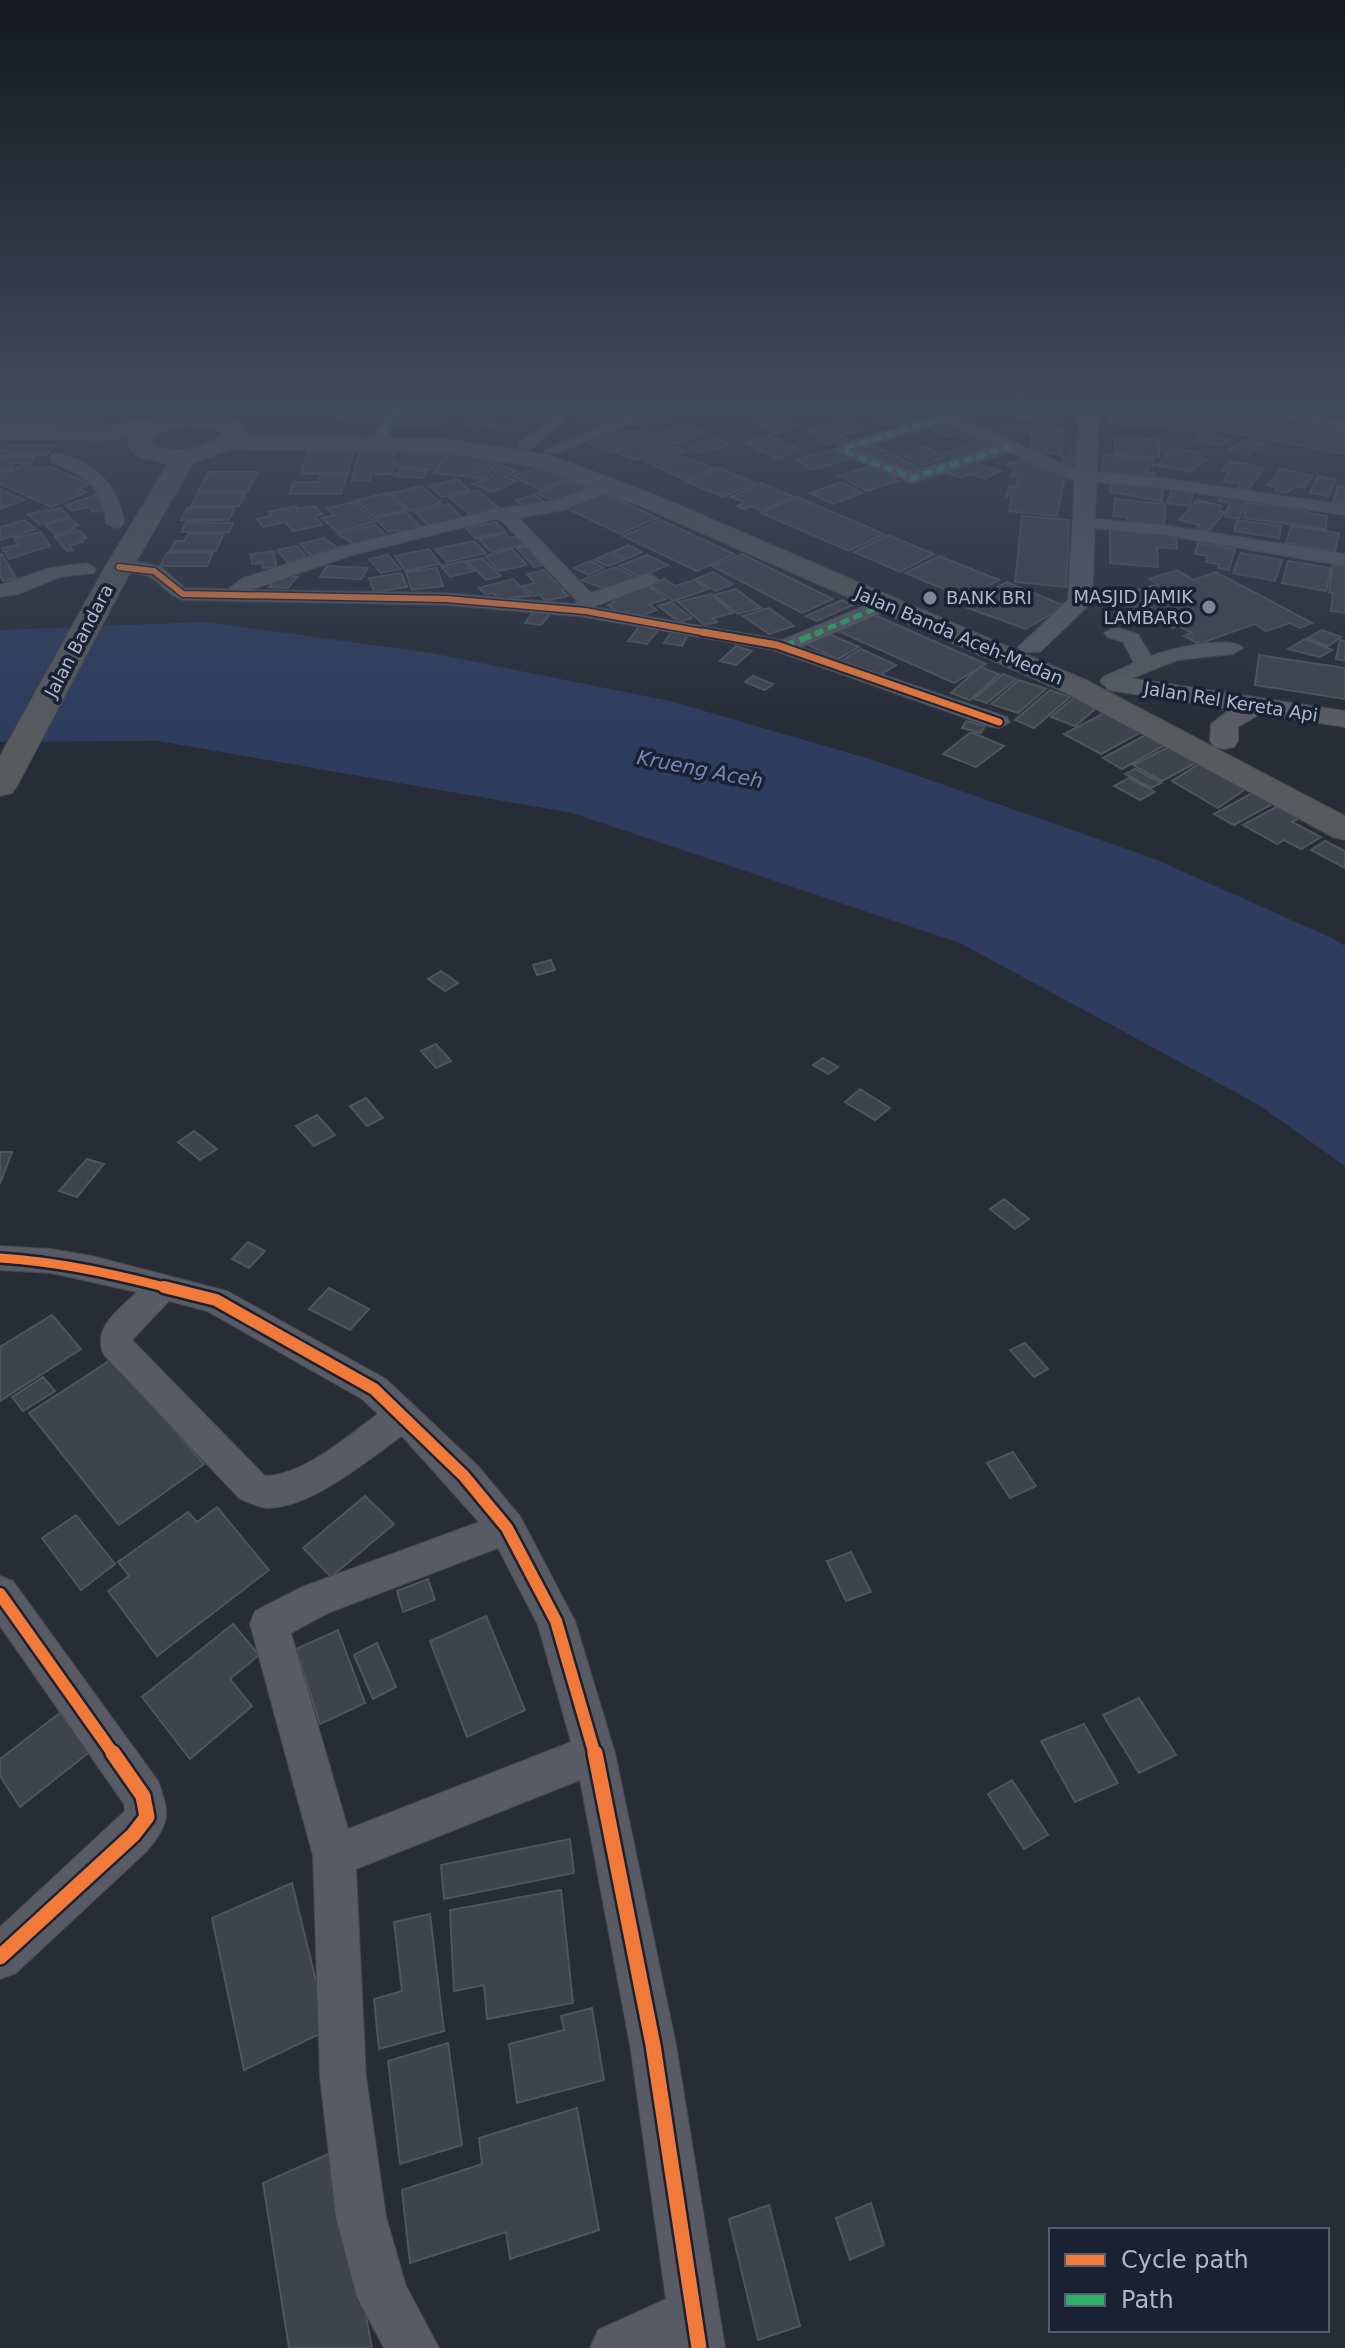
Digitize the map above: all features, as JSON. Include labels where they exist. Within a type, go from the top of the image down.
[{"type":"highway","name":"Jalan Bandara","points":[[0,786],[78,603],[87,569],[119,516]]},
{"type":"highway","name":"Jalan Bandara","points":[[78,603],[119,567],[150,516]]},
{"type":"highway","name":"Jalan Banda Aceh-Medan","points":[[682,516],[1075,686],[1345,830]]},
{"type":"highway","name":"Jalan Banda Aceh-Medan","points":[[727,516],[1114,682],[1345,807]]},
{"type":"main road","points":[[1031,647],[1080,602],[1084,516]]},
{"type":"main road","name":"Jalan Rel Kereta Api","points":[[1114,682],[1252,707],[1345,719]]},
{"type":"main road","points":[[1224,741],[1225,724],[1252,707]]},
{"type":"street","points":[[115,516],[115,523]]},
{"type":"street","points":[[230,595],[250,582],[346,551],[481,516]]},
{"type":"street","points":[[507,516],[586,606]]},
{"type":"street","points":[[1084,523],[1164,530],[1345,560]]},
{"type":"street","points":[[119,567],[156,572],[171,590],[183,594],[446,599],[586,606],[783,647],[999,722]]},
{"type":"street","points":[[0,591],[11,590],[57,572],[87,569]]},
{"type":"street","points":[[586,606],[649,579]]},
{"type":"street","points":[[783,647],[886,604]]},
{"type":"street","points":[[1114,633],[1131,638],[1146,665]]},
{"type":"street","points":[[1114,682],[1175,654],[1233,648]]},
{"type":"street","points":[[0,1258],[64,1263],[216,1300],[362,1382],[404,1415],[464,1476],[507,1528],[556,1621],[595,1753],[653,2045],[696,2330],[616,2348]]},
{"type":"street","points":[[164,1285],[118,1332],[116,1345],[246,1483],[258,1491],[280,1491],[309,1478],[404,1415]]},
{"type":"street","points":[[413,2348],[383,2297],[361,2217],[343,2077],[334,1856],[269,1624],[315,1600],[507,1528]]},
{"type":"street","points":[[0,1594],[143,1796],[147,1817],[133,1835],[0,1957]]},
{"type":"street","points":[[334,1856],[595,1753]]},
{"type":"water","name":"Krueng Aceh","points":[[205,622],[431,653],[670,701],[873,760],[1155,859],[1334,939],[1345,946],[1345,1166],[1259,1105],[960,943],[572,813],[158,741],[0,742],[0,630]]},
{"type":"building","points":[[30,516],[70,517],[40,525]]},
{"type":"building","points":[[183,516],[231,516],[229,520],[181,520]]},
{"type":"building","points":[[316,516],[322,525],[293,531],[285,522],[263,527],[257,519]]},
{"type":"building","points":[[368,516],[375,522],[337,532],[322,518]]},
{"type":"building","points":[[410,516],[423,529],[401,534],[397,530],[388,532],[375,518]]},
{"type":"building","points":[[419,516],[460,516],[463,519],[430,527]]},
{"type":"building","points":[[582,516],[658,518],[620,534]]},
{"type":"building","points":[[767,516],[841,516],[884,534],[849,551]]},
{"type":"building","points":[[1022,516],[1069,520],[1066,587],[1015,582]]},
{"type":"building","points":[[1113,516],[1165,516],[1164,526],[1127,522],[1127,517]]},
{"type":"building","points":[[1183,516],[1222,516],[1207,533],[1195,530],[1200,525],[1179,520]]},
{"type":"building","points":[[1244,516],[1327,516],[1326,529],[1244,518]]},
{"type":"building","points":[[70,518],[78,525],[72,527],[76,529],[56,535],[45,525]]},
{"type":"building","points":[[24,520],[36,529],[0,540],[0,527]]},
{"type":"building","points":[[661,520],[734,554],[697,571],[623,536]]},
{"type":"building","points":[[1237,520],[1281,526],[1279,538],[1234,531]]},
{"type":"building","points":[[186,522],[233,523],[229,532],[181,532]]},
{"type":"building","points":[[496,522],[505,532],[475,538],[466,528]]},
{"type":"building","points":[[375,525],[387,536],[355,544],[337,534]]},
{"type":"building","points":[[1291,526],[1339,533],[1335,551],[1286,543]]},
{"type":"building","points":[[1110,529],[1176,535],[1177,549],[1157,547],[1158,567],[1110,563]]},
{"type":"building","points":[[80,531],[86,538],[69,546],[73,550],[67,551],[55,537]]},
{"type":"building","points":[[41,532],[50,546],[9,559],[2,548],[18,545],[14,538]]},
{"type":"building","points":[[224,533],[216,551],[170,551],[175,541],[184,541],[188,534]]},
{"type":"building","points":[[505,533],[509,538],[519,536],[527,544],[491,552],[479,539]]},
{"type":"building","points":[[888,535],[934,554],[900,572],[854,552]]},
{"type":"building","points":[[324,538],[338,548],[311,556],[300,544]]},
{"type":"building","points":[[474,541],[486,553],[447,562],[435,549]]},
{"type":"building","points":[[1198,543],[1235,549],[1229,570],[1206,562],[1208,556],[1195,554]]},
{"type":"building","points":[[531,545],[548,564],[534,567],[517,548]]},
{"type":"building","points":[[628,545],[642,552],[627,559],[613,552]]},
{"type":"building","points":[[297,546],[306,557],[287,562],[277,550]]},
{"type":"building","points":[[429,549],[440,564],[405,571],[395,556]]},
{"type":"building","points":[[512,549],[527,565],[499,571],[485,556]]},
{"type":"building","points":[[274,551],[276,567],[263,568],[262,563],[252,564],[251,554]]},
{"type":"building","points":[[213,552],[207,566],[160,566],[167,553]]},
{"type":"building","points":[[609,553],[624,560],[608,566],[594,560]]},
{"type":"building","points":[[1241,553],[1282,560],[1275,581],[1233,573]]},
{"type":"building","points":[[0,554],[16,578],[3,581],[0,576]]},
{"type":"building","points":[[742,554],[833,599],[802,613],[712,566]]},
{"type":"building","points":[[388,555],[400,569],[381,573],[369,559]]},
{"type":"building","points":[[647,555],[668,565],[640,577],[619,566]]},
{"type":"building","points":[[939,556],[999,580],[965,598],[905,573]]},
{"type":"building","points":[[482,558],[501,576],[486,580],[467,561]]},
{"type":"building","points":[[464,561],[474,571],[450,577],[441,566]]},
{"type":"building","points":[[590,561],[604,568],[588,575],[574,568]]},
{"type":"building","points":[[1288,561],[1331,568],[1326,591],[1282,583]]},
{"type":"building","points":[[1333,564],[1345,566],[1345,613],[1331,611],[1333,593],[1329,592]]},
{"type":"building","points":[[327,566],[368,568],[361,579],[320,577]]},
{"type":"building","points":[[615,567],[636,578],[607,590],[582,580]]},
{"type":"building","points":[[437,568],[443,586],[412,590],[406,572]]},
{"type":"building","points":[[544,570],[555,582],[561,581],[568,588],[562,590],[568,596],[546,601],[523,586],[535,583],[527,574]]},
{"type":"building","points":[[1177,570],[1194,580],[1216,572],[1312,623],[1300,628],[1290,623],[1266,631],[1254,624],[1199,644],[1184,636],[1192,633],[1179,626],[1172,628],[1149,615],[1158,612],[1146,606],[1133,610],[1113,598],[1157,584],[1149,579]]},
{"type":"building","points":[[713,572],[733,584],[715,591],[696,579]]},
{"type":"building","points":[[401,573],[407,587],[374,592],[369,578]]},
{"type":"building","points":[[278,575],[297,577],[288,588],[269,587]]},
{"type":"building","points":[[513,579],[530,596],[499,599],[479,588]]},
{"type":"building","points":[[664,579],[676,586],[694,580],[708,589],[674,601],[648,584]]},
{"type":"building","points":[[1007,582],[1065,606],[1026,629],[968,608],[976,604],[970,602]]},
{"type":"building","points":[[648,586],[666,599],[649,604],[657,610],[634,618],[626,611],[619,613],[608,605],[615,602],[610,599]]},
{"type":"building","points":[[736,589],[761,608],[738,614],[714,595]]},
{"type":"building","points":[[711,594],[733,613],[712,618],[717,622],[704,625],[678,602]]},
{"type":"building","points":[[842,600],[853,605],[817,621],[806,616]]},
{"type":"building","points":[[671,602],[692,618],[679,622],[658,606]]},
{"type":"building","points":[[769,608],[794,626],[769,634],[743,616]]},
{"type":"building","points":[[535,610],[552,612],[541,625],[525,623]]},
{"type":"building","points":[[872,614],[986,664],[954,683],[840,632]]},
{"type":"building","points":[[641,624],[660,628],[647,644],[628,641]]},
{"type":"building","points":[[1322,630],[1341,637],[1328,646],[1308,638]]},
{"type":"building","points":[[672,631],[689,633],[682,646],[664,643]]},
{"type":"building","points":[[824,632],[859,647],[838,659],[804,643]]},
{"type":"building","points":[[1305,639],[1332,650],[1320,657],[1288,649]]},
{"type":"building","points":[[1340,640],[1345,641],[1345,661],[1336,659]]},
{"type":"building","points":[[736,646],[752,651],[736,665],[720,661]]},
{"type":"building","points":[[861,649],[896,665],[876,677],[841,661]]},
{"type":"building","points":[[1259,655],[1345,668],[1345,699],[1255,685]]},
{"type":"building","points":[[980,667],[999,674],[970,700],[951,693]]},
{"type":"building","points":[[1003,674],[1016,679],[987,703],[974,699]]},
{"type":"building","points":[[753,676],[773,684],[765,690],[745,682]]},
{"type":"building","points":[[1019,680],[1046,689],[1018,713],[991,704]]},
{"type":"building","points":[[1050,690],[1070,697],[1034,728],[1015,720]]},
{"type":"building","points":[[1075,697],[1099,706],[1075,726],[1051,717]]},
{"type":"building","points":[[1110,710],[1147,729],[1101,754],[1064,734]]},
{"type":"building","points":[[966,721],[985,726],[981,733],[962,728]]},
{"type":"building","points":[[1153,731],[1172,741],[1122,769],[1103,758]]},
{"type":"building","points":[[971,732],[1004,746],[976,767],[943,754]]},
{"type":"building","points":[[1172,745],[1201,760],[1162,781],[1133,765]]},
{"type":"building","points":[[1199,764],[1247,788],[1218,808],[1172,781]]},
{"type":"building","points":[[1135,769],[1161,783],[1151,788],[1125,774]]},
{"type":"building","points":[[1129,778],[1155,792],[1140,800],[1114,786]]},
{"type":"building","points":[[1256,791],[1276,802],[1234,825],[1214,814]]},
{"type":"building","points":[[1278,806],[1299,818],[1292,822],[1321,837],[1301,849],[1284,840],[1277,844],[1243,825]]},
{"type":"building","points":[[1325,841],[1345,851],[1345,868],[1311,850]]},
{"type":"building","points":[[551,960],[555,970],[537,975],[533,965]]},
{"type":"building","points":[[441,971],[458,983],[445,991],[428,979]]},
{"type":"building","points":[[436,1044],[451,1061],[436,1068],[421,1051]]},
{"type":"building","points":[[823,1058],[838,1067],[828,1074],[813,1065]]},
{"type":"building","points":[[860,1089],[890,1108],[875,1120],[845,1102]]},
{"type":"building","points":[[366,1098],[383,1118],[367,1126],[350,1106]]},
{"type":"building","points":[[317,1115],[335,1135],[314,1146],[296,1126]]},
{"type":"building","points":[[194,1131],[217,1149],[200,1160],[178,1142]]},
{"type":"building","points":[[0,1152],[12,1152],[0,1184]]},
{"type":"building","points":[[87,1159],[104,1164],[77,1197],[59,1191]]},
{"type":"building","points":[[1004,1199],[1029,1219],[1015,1229],[990,1209]]},
{"type":"building","points":[[248,1242],[265,1251],[249,1268],[232,1259]]},
{"type":"building","points":[[329,1288],[369,1309],[350,1330],[309,1309]]},
{"type":"building","points":[[52,1315],[81,1349],[0,1401],[0,1347]]},
{"type":"building","points":[[1025,1343],[1048,1369],[1034,1377],[1010,1350]]},
{"type":"building","points":[[112,1359],[204,1464],[119,1525],[29,1413]]},
{"type":"building","points":[[43,1377],[55,1391],[23,1411],[12,1397]]},
{"type":"building","points":[[1013,1452],[1036,1486],[1010,1498],[987,1463]]},
{"type":"building","points":[[365,1496],[394,1524],[331,1577],[303,1548]]},
{"type":"building","points":[[217,1507],[269,1570],[157,1656],[108,1591],[129,1576],[118,1562],[188,1512],[197,1522]]},
{"type":"building","points":[[76,1515],[115,1564],[81,1590],[42,1538]]},
{"type":"building","points":[[851,1552],[871,1592],[846,1601],[827,1561]]},
{"type":"building","points":[[428,1579],[435,1600],[403,1612],[397,1591]]},
{"type":"building","points":[[486,1616],[525,1710],[467,1737],[430,1641]]},
{"type":"building","points":[[233,1624],[259,1655],[230,1679],[252,1706],[190,1759],[142,1697]]},
{"type":"building","points":[[338,1630],[365,1703],[320,1724],[296,1649]]},
{"type":"building","points":[[377,1643],[396,1687],[373,1699],[354,1655]]},
{"type":"building","points":[[1139,1698],[1176,1755],[1139,1773],[1103,1715]]},
{"type":"building","points":[[69,1706],[97,1746],[20,1807],[0,1776],[0,1759]]},
{"type":"building","points":[[1084,1724],[1118,1783],[1075,1802],[1041,1741]]},
{"type":"building","points":[[1012,1780],[1048,1835],[1024,1849],[988,1794]]},
{"type":"building","points":[[570,1839],[574,1873],[444,1899],[441,1865]]},
{"type":"building","points":[[292,1883],[328,2030],[244,2070],[212,1918]]},
{"type":"building","points":[[561,1890],[573,2003],[487,2019],[484,1985],[454,1991],[450,1910]]},
{"type":"building","points":[[430,1914],[444,2031],[379,2049],[374,1999],[402,1991],[394,1922]]},
{"type":"building","points":[[592,2008],[604,2080],[517,2103],[509,2044],[564,2030],[561,2016]]},
{"type":"building","points":[[448,2043],[462,2145],[400,2164],[388,2061]]},
{"type":"building","points":[[577,2108],[599,2230],[510,2259],[506,2232],[410,2263],[402,2190],[482,2164],[479,2138]]},
{"type":"building","points":[[335,2151],[372,2348],[289,2348],[263,2183]]},
{"type":"building","points":[[871,2203],[884,2245],[850,2260],[836,2218]]},
{"type":"building","points":[[769,2205],[800,2326],[758,2340],[729,2219]]},
{"type":"marked path","points":[[783,647],[886,604]]},
{"type":"cycle path","points":[[119,567],[154,571],[183,594],[446,599],[585,611],[777,645],[999,722]]},
{"type":"cycle path","points":[[0,1258],[51,1261],[92,1268],[216,1300],[374,1389],[464,1476],[507,1528],[556,1621],[595,1753],[653,2045],[699,2348]]},
{"type":"cycle path","points":[[0,1594],[143,1796],[147,1817],[133,1835],[0,1957]]},
{"type":"place","name":"BANK BRI","points":[[930,598]]},
{"type":"place","name":"MASJID JAMIK LAMBARO","points":[[1209,607]]}]
